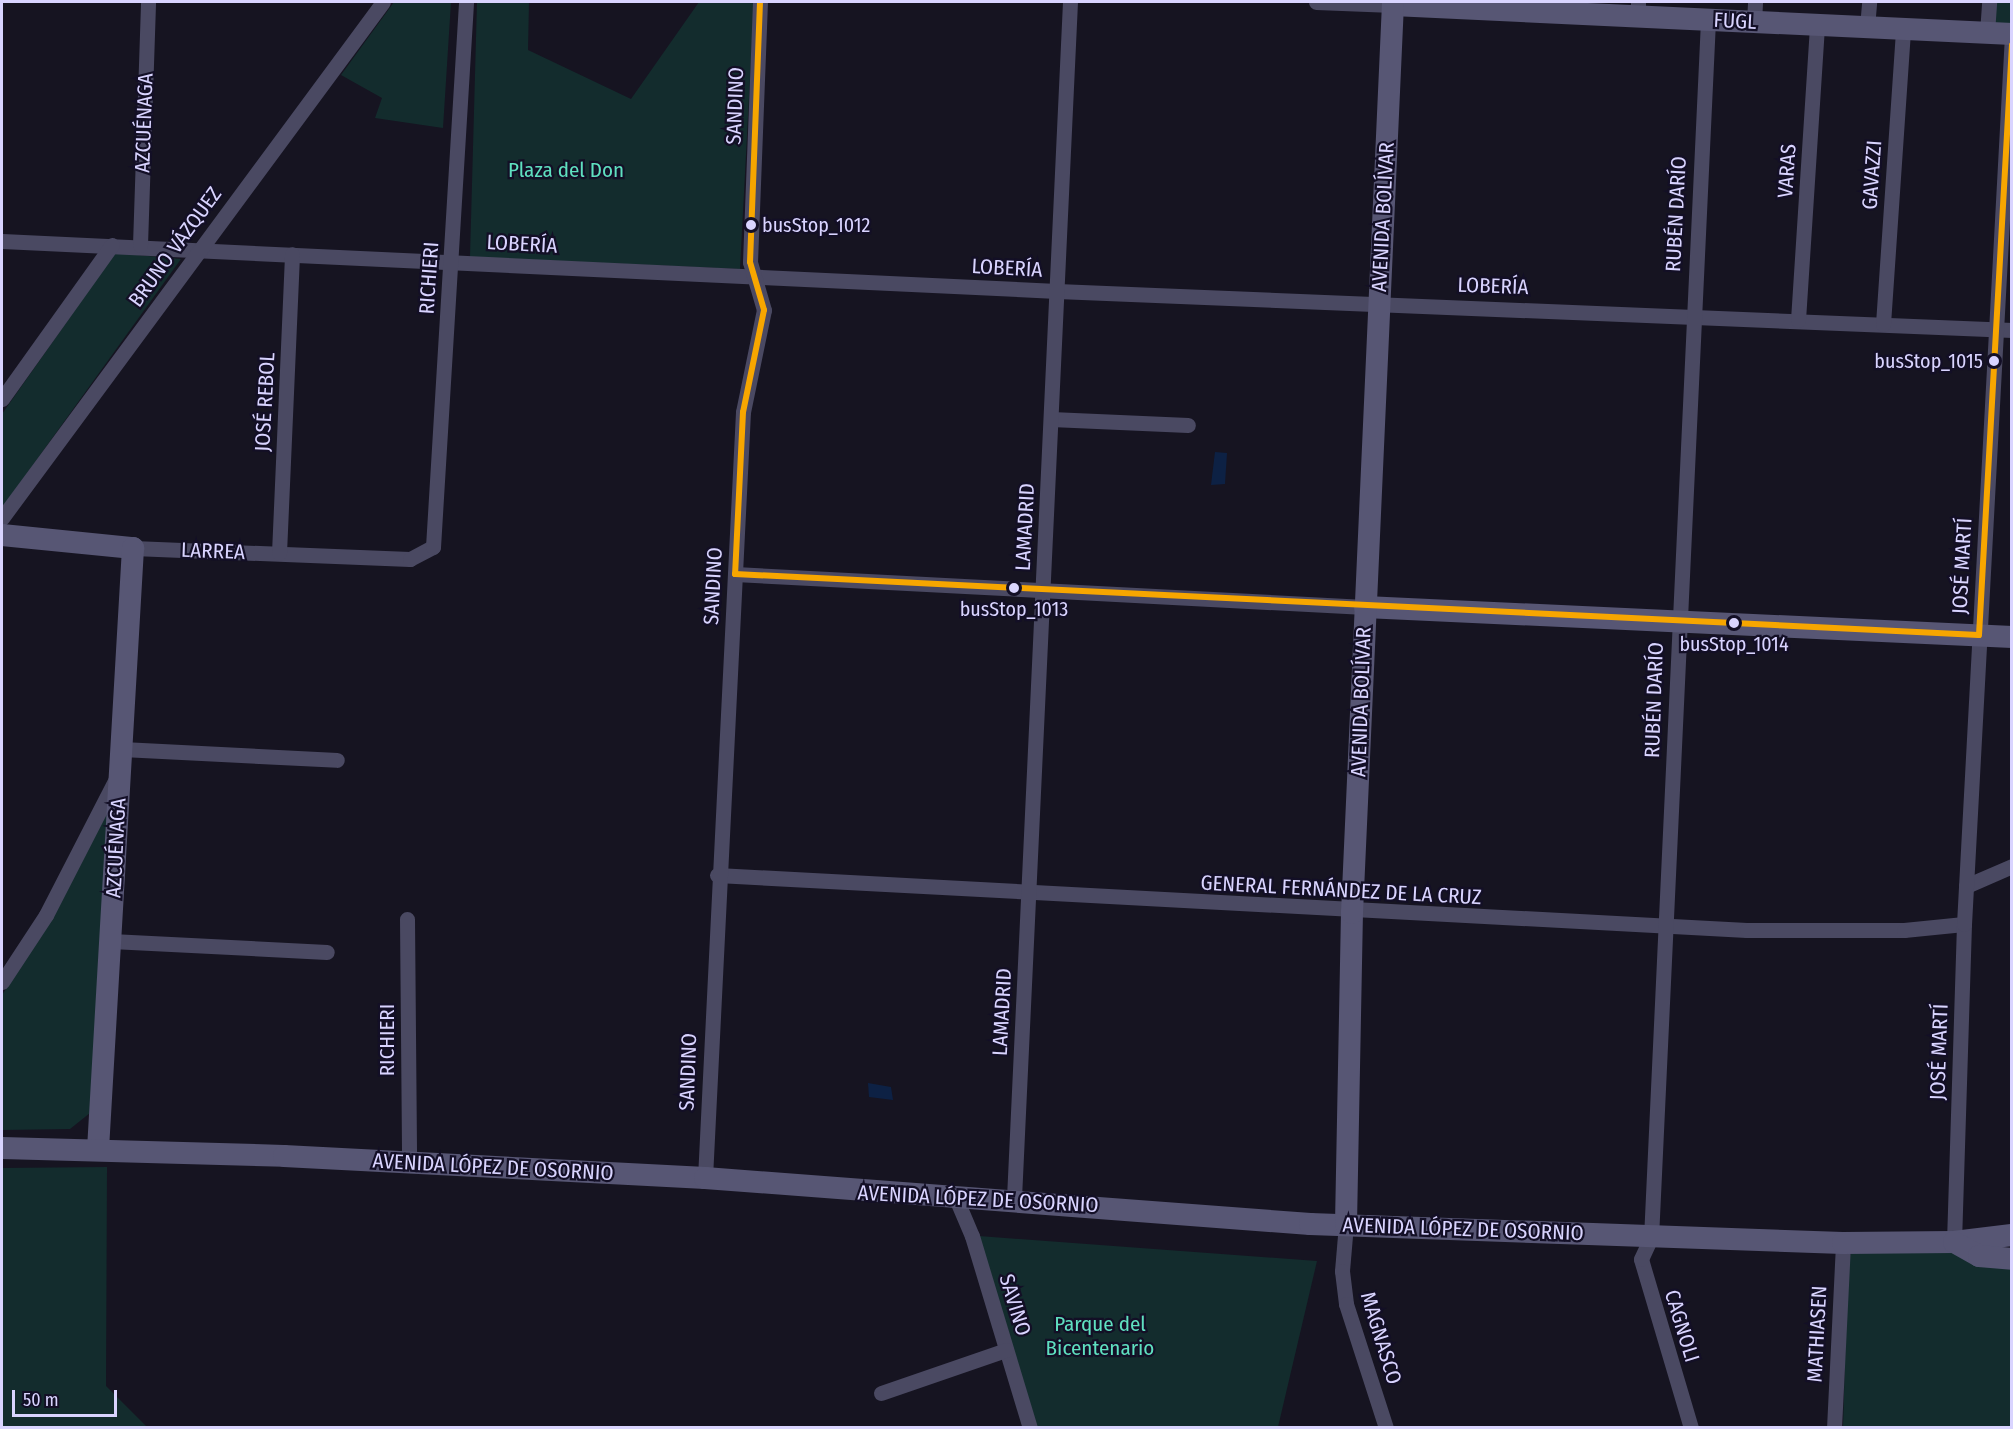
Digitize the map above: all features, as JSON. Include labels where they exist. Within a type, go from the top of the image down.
[{"type":"main road","name":"FUGL","points":[[1393,3],[1638,9],[1708,20],[1755,12],[1817,25],[2012,35]]},
{"type":"main road","name":"AVENIDA BOLÍVAR","points":[[1346,1224],[1352,913],[1393,3]]},
{"type":"main road","name":"LARREA","points":[[2,534],[133,548]]},
{"type":"main road","name":"AZCUÉNAGA","points":[[98,1149],[133,548]]},
{"type":"main road","points":[[1365,607],[2012,637]]},
{"type":"main road","name":"AVENIDA LÓPEZ DE OSORNIO","points":[[2,1148],[98,1149],[409,1162],[705,1178],[955,1196],[1014,1198],[1346,1224],[1650,1238],[1843,1243],[1954,1242],[2012,1235]]},
{"type":"main road","name":"AVENIDA LÓPEZ DE OSORNIO","points":[[1954,1242],[1978,1256],[2012,1259]]},
{"type":"street","name":"AZCUÉNAGA","points":[[140,245],[148,2]]},
{"type":"street","name":"BRUNO VÁZQUEZ","points":[[2,518],[383,2]]},
{"type":"street","name":"RICHIERI","points":[[425,555],[433,547],[466,2]]},
{"type":"street","name":"SANDINO","points":[[705,1178],[717,875],[743,412],[764,310],[753,278],[760,2]]},
{"type":"street","name":"LAMADRID","points":[[1014,1198],[1070,2]]},
{"type":"street","name":"FUGL","points":[[1316,2],[1393,3]]},
{"type":"street","points":[[1868,27],[1869,2]]},
{"type":"street","points":[[1987,33],[1989,2]]},
{"type":"street","name":"RUBÉN DARÍO","points":[[1650,1238],[1666,926],[1691,315],[1708,20]]},
{"type":"street","name":"VARAS","points":[[1798,320],[1817,25]]},
{"type":"street","name":"GAVAZZI","points":[[1883,324],[1903,29]]},
{"type":"street","name":"JOSÉ MARTÍ","points":[[1954,1242],[1964,924],[2012,35]]},
{"type":"street","name":"LOBERÍA","points":[[2,241],[201,247],[292,254],[753,278],[1379,302],[2012,330]]},
{"type":"street","points":[[2,399],[112,245]]},
{"type":"street","name":"JOSÉ REBOL","points":[[279,553],[292,254]]},
{"type":"street","points":[[1051,419],[1188,424]]},
{"type":"street","name":"LARREA","points":[[133,548],[410,559],[425,555]]},
{"type":"street","points":[[735,574],[1043,592],[1365,607]]},
{"type":"street","points":[[2,982],[46,915],[122,759],[337,760]]},
{"type":"street","points":[[1966,886],[2012,866]]},
{"type":"street","name":"GENERAL FERNÁNDEZ DE LA CRUZ","points":[[717,875],[1352,913],[1666,926],[1904,930],[1964,924]]},
{"type":"street","name":"RICHIERI","points":[[407,919],[409,1162]]},
{"type":"street","points":[[111,941],[327,952]]},
{"type":"street","name":"SAVINO","points":[[955,1196],[1030,1428]]},
{"type":"street","name":"MAGNASCO","points":[[1346,1224],[1342,1271],[1346,1304],[1386,1428]]},
{"type":"street","name":"CAGNOLI","points":[[1650,1238],[1641,1259],[1691,1428]]},
{"type":"street","name":"MATHIASEN","points":[[1834,1428],[1843,1243]]},
{"type":"street","points":[[881,1393],[1006,1350]]},
{"type":"green space","points":[[394,2],[451,2],[443,128],[375,118],[382,98],[341,75]]},
{"type":"green space","name":"Plaza del Don","points":[[477,2],[529,2],[528,50],[631,99],[699,2],[754,2],[740,269],[470,257]]},
{"type":"green space","points":[[1994,2],[2011,2],[2011,27],[1992,26]]},
{"type":"green space","points":[[115,253],[181,259],[2,508],[2,414]]},
{"type":"green space","points":[[110,794],[90,1113],[70,1129],[2,1130],[2,995],[42,934]]},
{"type":"green space","points":[[107,1167],[106,1386],[147,1427],[2,1427],[2,1168]]},
{"type":"green space","name":"Parque del Bicentenario","points":[[979,1236],[1317,1261],[1278,1427],[1030,1427]]},
{"type":"green space","points":[[1947,1250],[2011,1265],[2011,1427],[1843,1428],[1848,1257],[1852,1253]]},
{"type":"water","points":[[1215,452],[1227,453],[1225,484],[1211,485]]},
{"type":"water","points":[[868,1083],[891,1087],[893,1100],[869,1097]]},
{"type":"transit line","points":[[760,2],[750,262],[764,310],[743,412],[735,574],[1979,635],[2012,45]]},
{"type":"place","name":"busStop_1012","points":[[751,225]]},
{"type":"place","name":"busStop_1015","points":[[1994,361]]},
{"type":"place","name":"busStop_1013","points":[[1014,588]]},
{"type":"place","name":"busStop_1014","points":[[1734,623]]}]
